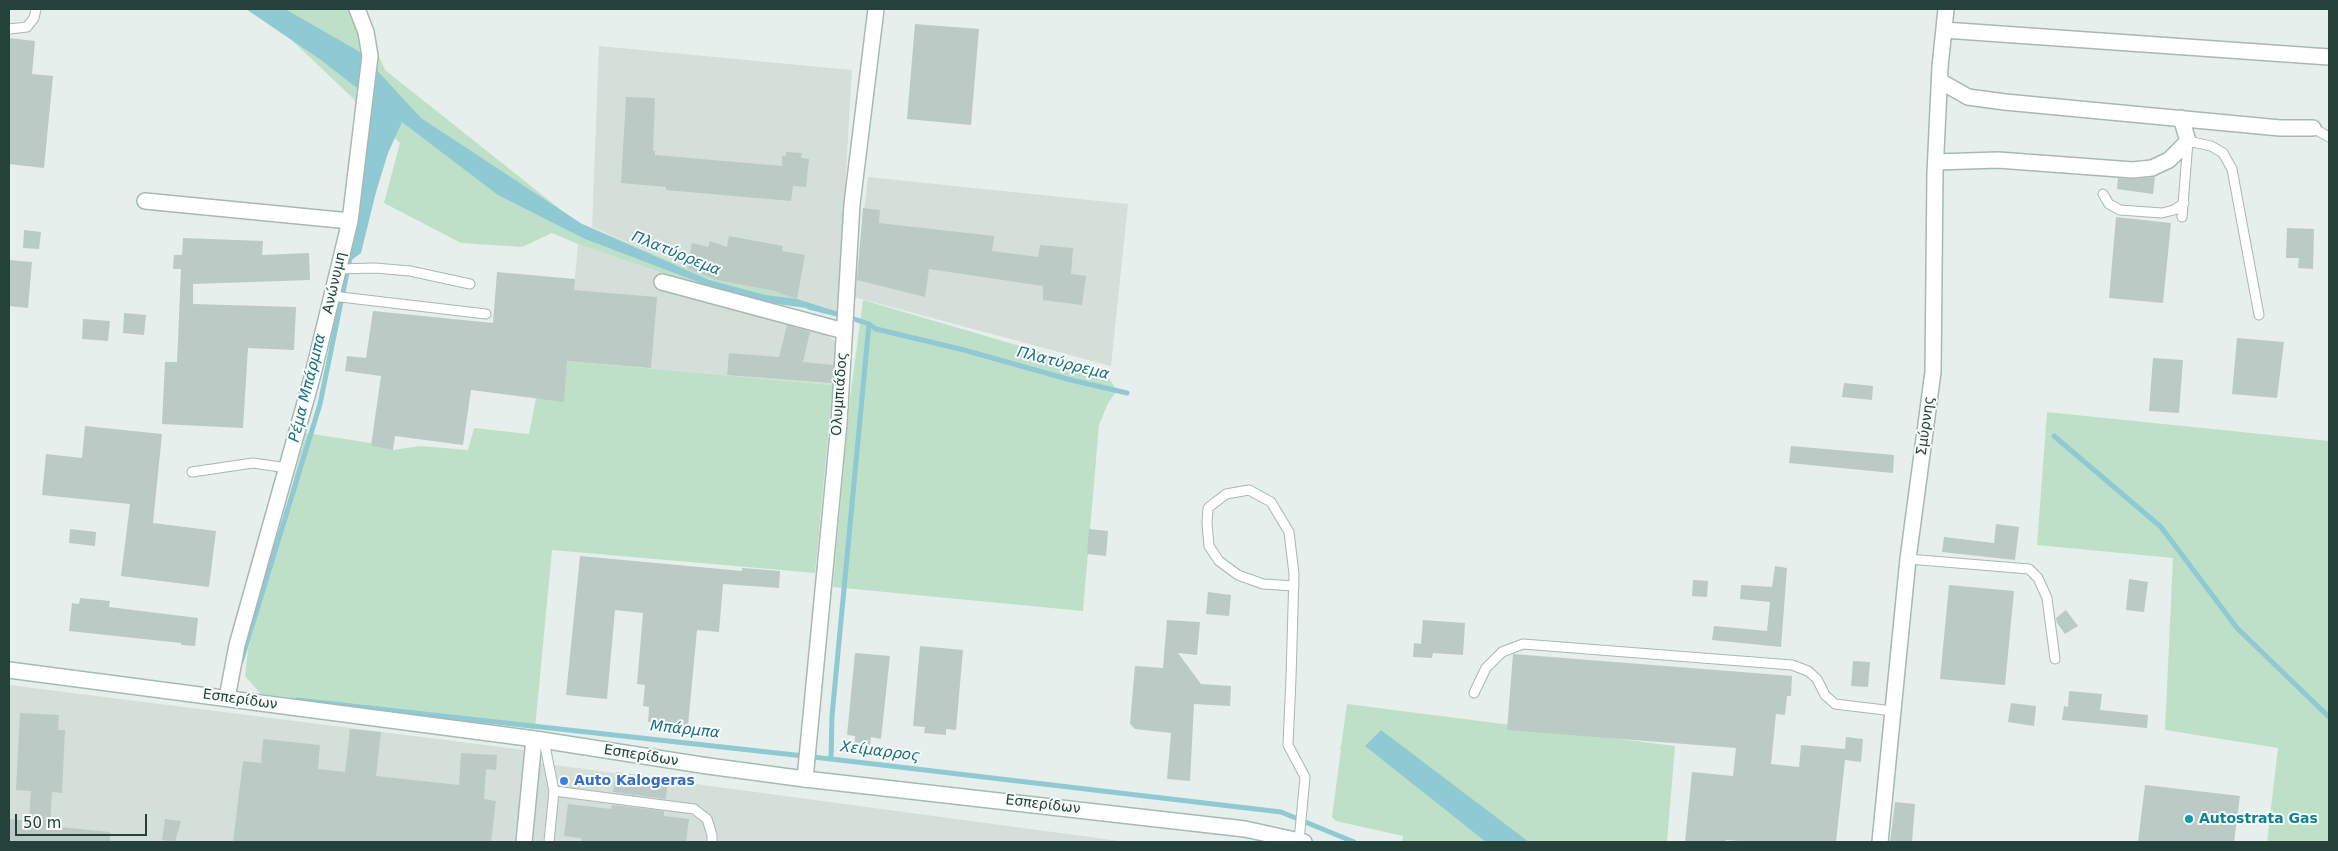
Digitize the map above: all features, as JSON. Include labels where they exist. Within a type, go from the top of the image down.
[{"type":"street","name":"Ανώνυμη","points":[[227,698],[237,645],[312,378],[350,221],[370,56],[366,32],[357,9]]},
{"type":"street","name":"Ολυμπιάδος","points":[[805,779],[839,423],[853,195],[876,9]]},
{"type":"street","name":"Σμύρνης","points":[[1880,842],[1908,559],[1933,372],[1936,162],[1946,9]]},
{"type":"street","points":[[1944,30],[2329,57]]},
{"type":"street","points":[[1940,81],[1968,97],[2280,128],[2312,128]]},
{"type":"street","points":[[1936,162],[1998,160],[2134,170],[2152,168],[2169,160],[2188,142],[2181,118]]},
{"type":"street","points":[[145,201],[350,221]]},
{"type":"street","points":[[662,282],[844,331]]},
{"type":"street","name":"Εσπερίδων","points":[[9,670],[539,740],[805,779],[1209,825],[1260,832],[1301,841]]},
{"type":"street","points":[[524,842],[539,740]]},
{"type":"lane","points":[[9,29],[27,27],[34,18],[36,9]]},
{"type":"lane","points":[[2312,128],[2329,137]]},
{"type":"lane","points":[[2182,217],[2188,142],[2212,146],[2223,153],[2232,169],[2259,316]]},
{"type":"lane","points":[[2103,194],[2109,204],[2120,210],[2162,213],[2174,210],[2184,203]]},
{"type":"lane","points":[[338,269],[375,268],[410,270],[470,284]]},
{"type":"lane","points":[[332,296],[486,314]]},
{"type":"lane","points":[[192,472],[253,463],[287,468]]},
{"type":"lane","points":[[1294,586],[1263,584],[1238,575],[1219,561],[1210,546],[1206,523],[1208,508],[1226,494],[1249,490],[1272,502],[1289,532],[1294,586],[1288,745],[1305,777],[1301,841]]},
{"type":"lane","points":[[1908,559],[2029,569],[2038,578],[2047,598],[2054,659]]},
{"type":"lane","points":[[1474,693],[1486,668],[1502,652],[1523,644],[1792,665],[1808,671],[1817,679],[1825,694],[1835,704],[1893,711]]},
{"type":"lane","points":[[539,740],[554,791],[549,842]]},
{"type":"lane","points":[[554,791],[694,809],[707,819],[712,842]]},
{"type":"shaded area","points":[[599,46],[852,70],[838,312],[774,291],[717,280],[592,227]]},
{"type":"shaded area","points":[[868,177],[1128,204],[1111,366],[854,297]]},
{"type":"shaded area","points":[[578,244],[663,272],[662,291],[822,331],[836,342],[833,385],[567,361]]},
{"type":"shaded area","points":[[9,685],[533,751],[532,762],[1127,842],[9,842]]},
{"type":"green space","points":[[259,9],[359,9],[385,70],[575,221],[717,280],[774,291],[838,312],[839,314],[730,296],[578,244],[552,233],[522,247],[461,243],[384,203],[400,143]]},
{"type":"green space","points":[[863,300],[1105,371],[1117,391],[1108,403],[1099,425],[1083,611],[833,587],[850,399]]},
{"type":"green space","points":[[567,361],[833,385],[815,573],[552,550],[535,729],[261,694],[245,676],[248,650],[306,433],[371,443],[371,446],[393,450],[420,446],[468,450],[474,428],[529,434],[536,398]]},
{"type":"green space","points":[[2047,412],[2329,441],[2329,842],[2267,842],[2278,748],[2165,730],[2173,558],[2037,545]]},
{"type":"green space","points":[[1347,704],[1675,746],[1667,842],[1402,842],[1403,836],[1336,821],[1332,817],[1341,749],[1339,748],[1341,747]]},
{"type":"water","points":[[246,9],[285,9],[360,52],[421,118],[582,224],[709,280],[765,295],[797,299],[838,312],[778,304],[709,286],[585,239],[498,195],[402,122],[388,153],[361,253],[349,262],[364,190],[370,99],[375,102],[321,60]]},
{"type":"water","points":[[1381,730],[1529,842],[1486,842],[1365,746]]},
{"type":"building","points":[[915,24],[979,29],[971,125],[907,119]]},
{"type":"building","points":[[9,38],[35,41],[32,74],[53,76],[44,168],[9,164]]},
{"type":"building","points":[[626,97],[655,98],[653,151],[655,151],[655,155],[782,166],[782,156],[786,156],[786,152],[802,153],[801,158],[809,159],[806,187],[793,186],[791,201],[666,190],[666,187],[621,183]]},
{"type":"building","points":[[2155,177],[2153,194],[2117,189],[2118,178]]},
{"type":"building","points":[[863,208],[880,210],[879,223],[994,236],[992,251],[1038,257],[1040,245],[1073,248],[1071,274],[1086,276],[1082,305],[1043,300],[1043,286],[929,269],[925,297],[857,280]]},
{"type":"building","points":[[2116,217],[2171,223],[2163,303],[2109,298]]},
{"type":"building","points":[[2287,228],[2314,229],[2313,269],[2298,268],[2299,258],[2286,258]]},
{"type":"building","points":[[24,230],[41,232],[39,249],[23,248]]},
{"type":"building","points":[[729,236],[783,246],[782,251],[805,255],[797,299],[774,291],[717,280],[687,268],[692,243],[708,247],[710,241],[727,247]]},
{"type":"building","points":[[183,238],[263,241],[262,255],[309,253],[310,280],[193,284],[193,304],[296,307],[294,350],[248,348],[243,428],[162,424],[165,362],[177,362],[181,269],[173,269],[174,255],[182,255]]},
{"type":"building","points":[[9,260],[32,262],[28,308],[9,306]]},
{"type":"building","points":[[497,272],[575,279],[574,290],[657,297],[651,368],[567,361],[564,402],[471,390],[463,445],[395,436],[393,450],[371,446],[381,376],[345,371],[347,356],[366,358],[373,311],[493,323]]},
{"type":"building","points":[[124,313],[146,315],[144,335],[123,333]]},
{"type":"building","points":[[83,319],[110,321],[108,341],[82,339]]},
{"type":"building","points":[[787,325],[810,332],[803,362],[833,365],[832,383],[727,375],[729,353],[779,357]]},
{"type":"building","points":[[2237,338],[2284,342],[2277,398],[2232,394]]},
{"type":"building","points":[[2153,358],[2183,360],[2179,413],[2149,411]]},
{"type":"building","points":[[1844,383],[1873,386],[1872,400],[1842,397]]},
{"type":"building","points":[[85,426],[162,434],[153,523],[216,531],[209,587],[121,576],[130,504],[42,495],[46,454],[82,458]]},
{"type":"building","points":[[1791,446],[1894,455],[1893,473],[1789,463]]},
{"type":"building","points":[[1996,524],[2019,527],[2015,560],[1942,552],[1944,537],[1994,543]]},
{"type":"building","points":[[70,529],[96,532],[95,546],[69,543]]},
{"type":"building","points":[[1089,529],[1108,531],[1106,556],[1087,554]]},
{"type":"building","points":[[580,556],[742,571],[742,568],[780,571],[779,588],[723,584],[719,632],[697,630],[688,725],[648,722],[649,707],[643,706],[645,685],[637,684],[643,613],[615,610],[607,699],[566,695]]},
{"type":"building","points":[[1775,566],[1787,568],[1781,647],[1712,640],[1714,626],[1767,631],[1770,602],[1740,599],[1741,585],[1772,587]]},
{"type":"building","points":[[2129,579],[2148,582],[2144,612],[2126,610]]},
{"type":"building","points":[[1693,580],[1708,581],[1707,597],[1692,596]]},
{"type":"building","points":[[1949,585],[2014,591],[2005,685],[1940,679]]},
{"type":"building","points":[[1208,592],[1231,595],[1229,616],[1206,614]]},
{"type":"building","points":[[80,598],[110,601],[109,607],[198,618],[195,646],[69,631],[72,603],[79,604]]},
{"type":"building","points":[[2066,610],[2078,626],[2065,634],[2057,623],[2056,618]]},
{"type":"building","points":[[1167,620],[1200,622],[1197,655],[1178,653],[1201,684],[1231,686],[1230,706],[1194,704],[1190,781],[1167,779],[1171,733],[1135,729],[1130,724],[1135,666],[1163,668]]},
{"type":"building","points":[[1423,620],[1465,623],[1463,655],[1433,653],[1432,658],[1413,657],[1414,643],[1421,644]]},
{"type":"building","points":[[920,646],[963,650],[956,730],[946,729],[946,735],[924,733],[925,727],[913,726]]},
{"type":"building","points":[[855,653],[890,656],[881,739],[871,737],[870,745],[855,743],[855,736],[847,735]]},
{"type":"building","points":[[1513,654],[1792,676],[1791,696],[1787,696],[1785,715],[1776,714],[1771,764],[1799,767],[1801,745],[1845,749],[1846,737],[1863,739],[1861,762],[1845,760],[1836,842],[1751,842],[1726,840],[1726,842],[1685,842],[1692,772],[1733,776],[1736,748],[1507,730]]},
{"type":"building","points":[[1853,661],[1870,662],[1868,687],[1851,686]]},
{"type":"building","points":[[2069,691],[2102,694],[2100,710],[2148,715],[2147,728],[2062,720],[2064,706],[2068,707]]},
{"type":"building","points":[[2011,703],[2036,706],[2034,726],[2008,722]]},
{"type":"building","points":[[20,713],[59,715],[58,730],[65,730],[62,793],[52,792],[50,826],[110,832],[110,842],[9,842],[9,819],[29,821],[31,791],[16,790]]},
{"type":"building","points":[[350,729],[381,732],[376,776],[459,785],[461,753],[497,755],[496,770],[486,769],[484,799],[496,801],[491,842],[233,842],[243,761],[261,763],[263,739],[320,745],[318,769],[345,772]]},
{"type":"building","points":[[616,772],[668,779],[666,799],[613,792]]},
{"type":"building","name":"Autostrata Gas","points":[[2145,785],[2240,796],[2234,842],[2138,842]]},
{"type":"building","points":[[1895,802],[1915,804],[1912,842],[1890,842]]},
{"type":"building","points":[[568,804],[611,809],[612,805],[664,811],[664,816],[689,819],[686,842],[581,842],[581,838],[564,836]]},
{"type":"building","points":[[165,819],[181,821],[175,842],[162,840]]},
{"type":"waterway","name":"Ρέμα Μπάρμπα","points":[[241,662],[320,404],[364,190],[366,156]]},
{"type":"waterway","name":"Πλατύρρεμα","points":[[809,307],[845,316],[869,324],[876,329],[1127,393]]},
{"type":"waterway","name":"Χείμαρρος","points":[[869,324],[832,716],[831,759],[1281,812],[1354,842]]},
{"type":"waterway","points":[[2054,436],[2161,527],[2237,628],[2329,717]]},
{"type":"waterway","name":"Μπάρμπα","points":[[297,700],[831,759]]},
{"type":"place","name":"Auto Kalogeras","points":[[564,781]]},
{"type":"place","name":"Autostrata Gas","points":[[2189,819]]}]
